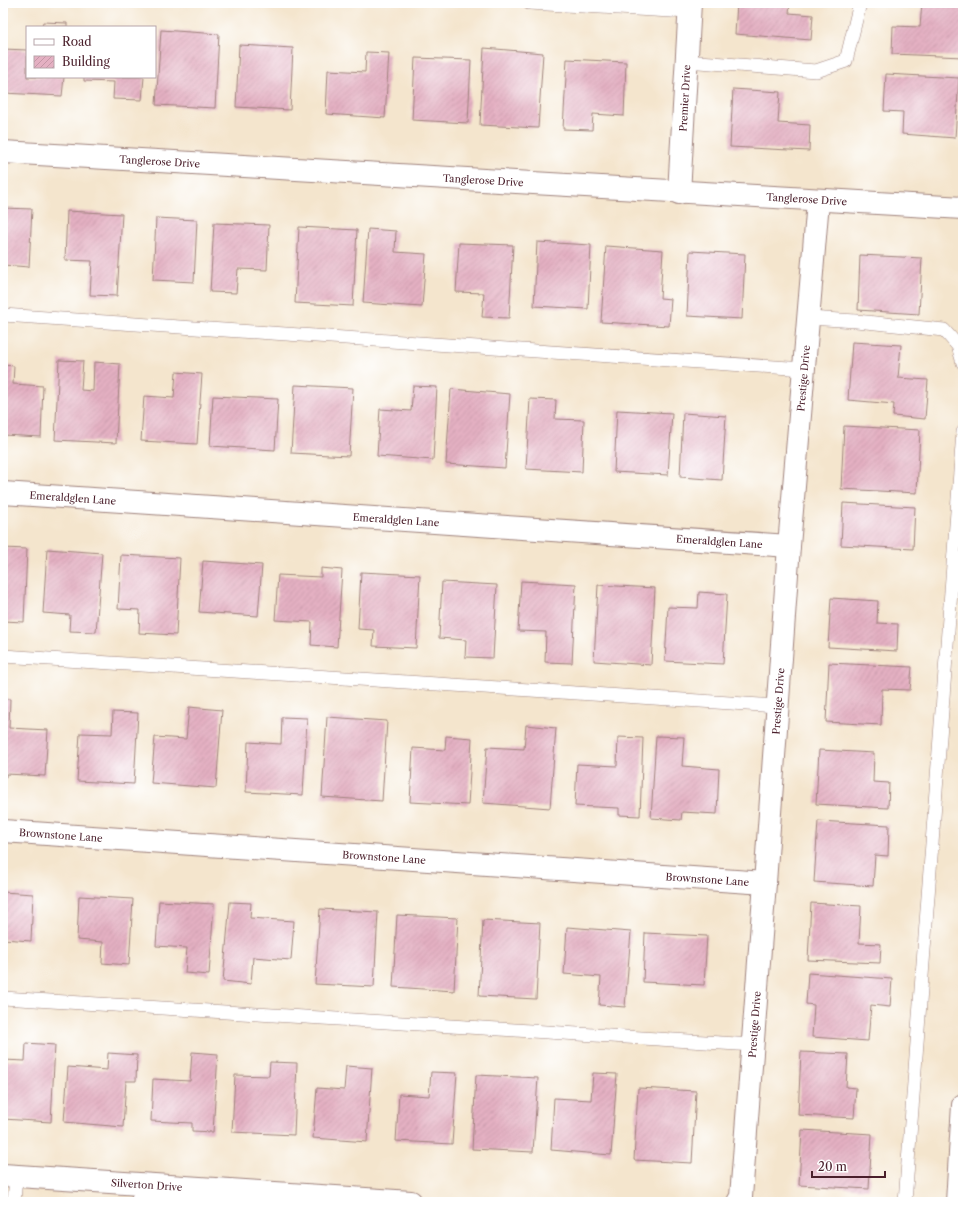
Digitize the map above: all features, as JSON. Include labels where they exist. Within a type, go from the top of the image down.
[{"type":"street","name":"Premier Drive","points":[[679,193],[690,8]]},
{"type":"street","name":"Tanglerose Drive","points":[[3,152],[679,193],[963,208]]},
{"type":"street","name":"Prestige Drive","points":[[738,1202],[741,1197],[789,546],[818,201]]},
{"type":"street","name":"Emeraldglen Lane","points":[[3,493],[789,546]]},
{"type":"street","name":"Brownstone Lane","points":[[3,831],[765,883]]},
{"type":"street","points":[[957,1202],[963,1105]]},
{"type":"street","name":"Silverton Drive","points":[[9,1175],[152,1196],[291,1198],[411,1202]]},
{"type":"lane","points":[[529,3],[690,8]]},
{"type":"lane","points":[[686,61],[816,71],[846,61],[860,3]]},
{"type":"lane","points":[[3,316],[804,369]]},
{"type":"lane","points":[[809,318],[944,330],[958,346],[963,363]]},
{"type":"lane","points":[[905,1202],[963,432]]},
{"type":"lane","points":[[3,656],[778,706]]},
{"type":"lane","points":[[3,998],[753,1045]]},
{"type":"lane","points":[[9,1175],[14,1202]]},
{"type":"building","points":[[737,3],[790,3],[789,13],[813,15],[811,40],[735,34]]},
{"type":"building","points":[[922,3],[963,3],[963,57],[892,54],[893,26],[920,27]]},
{"type":"building","points":[[43,22],[67,23],[67,26],[42,26]]},
{"type":"building","points":[[161,30],[219,34],[215,108],[156,105]]},
{"type":"building","points":[[239,45],[293,48],[290,110],[236,107]]},
{"type":"building","points":[[484,48],[543,53],[538,128],[480,125]]},
{"type":"building","points":[[3,49],[26,50],[26,78],[64,78],[62,96],[3,93]]},
{"type":"building","points":[[366,52],[389,53],[385,118],[326,114],[328,70],[365,72]]},
{"type":"building","points":[[415,58],[471,60],[468,123],[412,120]]},
{"type":"building","points":[[567,59],[626,62],[624,116],[593,114],[592,130],[563,129]]},
{"type":"building","points":[[886,74],[959,78],[955,138],[902,134],[903,112],[884,111]]},
{"type":"building","points":[[84,78],[144,78],[142,100],[113,99],[114,82],[84,81]]},
{"type":"building","points":[[733,89],[780,92],[778,123],[810,125],[809,151],[730,147]]},
{"type":"building","points":[[3,208],[32,209],[29,267],[3,265]]},
{"type":"building","points":[[67,211],[122,214],[117,296],[90,295],[92,261],[65,260]]},
{"type":"building","points":[[156,218],[197,220],[194,282],[153,280]]},
{"type":"building","points":[[214,223],[269,225],[267,270],[238,269],[236,293],[210,292]]},
{"type":"building","points":[[299,227],[357,230],[353,306],[295,303]]},
{"type":"building","points":[[368,229],[396,231],[395,252],[426,254],[422,307],[363,303]]},
{"type":"building","points":[[537,242],[591,245],[588,309],[534,306]]},
{"type":"building","points":[[459,243],[513,245],[509,318],[482,317],[484,293],[456,292]]},
{"type":"building","points":[[606,246],[663,250],[660,298],[671,299],[669,326],[601,322]]},
{"type":"building","points":[[690,251],[745,254],[742,319],[687,316]]},
{"type":"building","points":[[860,255],[922,258],[919,314],[858,310]]},
{"type":"building","points":[[852,342],[901,345],[898,378],[928,380],[925,419],[893,416],[894,404],[848,400]]},
{"type":"building","points":[[59,360],[83,361],[81,390],[93,391],[94,362],[120,364],[116,443],[55,440]]},
{"type":"building","points":[[3,365],[14,366],[13,384],[43,386],[41,437],[3,435]]},
{"type":"building","points":[[176,372],[202,374],[197,444],[141,441],[144,396],[174,398]]},
{"type":"building","points":[[295,385],[353,388],[349,456],[291,453]]},
{"type":"building","points":[[413,386],[437,387],[433,460],[377,456],[380,409],[411,411]]},
{"type":"building","points":[[451,389],[510,394],[505,468],[446,464]]},
{"type":"building","points":[[213,396],[278,399],[275,450],[210,446]]},
{"type":"building","points":[[530,399],[556,400],[555,419],[584,420],[582,472],[526,469]]},
{"type":"building","points":[[617,410],[672,413],[668,475],[614,472]]},
{"type":"building","points":[[683,413],[726,416],[722,480],[680,477]]},
{"type":"building","points":[[844,426],[920,430],[917,493],[841,489]]},
{"type":"building","points":[[843,503],[915,507],[913,549],[841,545]]},
{"type":"building","points":[[3,548],[27,549],[24,622],[3,621]]},
{"type":"building","points":[[47,549],[102,553],[96,632],[69,631],[70,615],[43,613]]},
{"type":"building","points":[[121,555],[180,558],[176,635],[139,633],[140,610],[118,609]]},
{"type":"building","points":[[203,561],[262,565],[258,616],[199,612]]},
{"type":"building","points":[[321,568],[342,570],[337,647],[311,645],[312,622],[275,620],[278,575],[321,577]]},
{"type":"building","points":[[361,572],[420,575],[416,648],[373,646],[374,630],[358,629]]},
{"type":"building","points":[[521,581],[576,584],[572,663],[545,662],[546,632],[518,631]]},
{"type":"building","points":[[442,582],[497,585],[493,658],[465,657],[466,640],[439,638]]},
{"type":"building","points":[[598,585],[655,588],[651,665],[594,661]]},
{"type":"building","points":[[699,592],[727,594],[723,664],[665,661],[668,607],[698,608]]},
{"type":"building","points":[[831,598],[878,601],[877,623],[898,624],[897,651],[828,647]]},
{"type":"building","points":[[829,663],[912,667],[910,690],[882,689],[881,725],[826,722]]},
{"type":"building","points":[[3,699],[10,699],[9,728],[48,730],[45,776],[6,774],[6,777],[3,776]]},
{"type":"building","points":[[189,707],[222,710],[216,788],[151,783],[155,737],[186,739]]},
{"type":"building","points":[[113,712],[138,713],[134,784],[77,781],[80,733],[112,734]]},
{"type":"building","points":[[282,717],[307,718],[303,795],[246,792],[248,742],[281,744]]},
{"type":"building","points":[[327,717],[387,721],[382,801],[322,797]]},
{"type":"building","points":[[526,725],[556,728],[550,808],[483,803],[487,747],[524,749]]},
{"type":"building","points":[[446,736],[472,738],[468,805],[410,802],[413,748],[445,750]]},
{"type":"building","points":[[656,736],[684,737],[682,766],[719,769],[717,814],[682,812],[681,820],[651,818]]},
{"type":"building","points":[[618,737],[643,738],[640,816],[619,815],[619,808],[575,806],[577,764],[617,766]]},
{"type":"building","points":[[819,750],[874,753],[873,782],[889,783],[888,808],[816,804]]},
{"type":"building","points":[[818,821],[889,825],[888,856],[875,855],[873,886],[814,882]]},
{"type":"building","points":[[3,892],[33,894],[31,941],[3,939]]},
{"type":"building","points":[[79,896],[133,899],[129,965],[102,963],[103,942],[77,940]]},
{"type":"building","points":[[159,901],[214,904],[209,975],[185,973],[187,948],[156,946]]},
{"type":"building","points":[[230,902],[251,903],[250,918],[294,921],[291,960],[253,957],[251,984],[223,981]]},
{"type":"building","points":[[811,903],[861,906],[859,943],[881,944],[880,963],[808,960]]},
{"type":"building","points":[[320,909],[378,912],[374,987],[315,984]]},
{"type":"building","points":[[397,915],[458,918],[454,991],[393,987]]},
{"type":"building","points":[[483,920],[540,923],[536,999],[479,996]]},
{"type":"building","points":[[567,927],[631,932],[625,1007],[599,1005],[601,977],[564,974]]},
{"type":"building","points":[[645,933],[707,936],[704,985],[643,982]]},
{"type":"building","points":[[808,973],[892,979],[890,1007],[871,1005],[868,1041],[812,1037],[814,1005],[806,1004]]},
{"type":"building","points":[[26,1043],[55,1045],[51,1122],[3,1119],[3,1060],[25,1061]]},
{"type":"building","points":[[192,1052],[218,1054],[213,1132],[192,1131],[192,1123],[151,1121],[153,1079],[190,1081]]},
{"type":"building","points":[[801,1052],[848,1054],[846,1087],[856,1088],[854,1118],[798,1115]]},
{"type":"building","points":[[108,1053],[137,1055],[136,1081],[126,1081],[123,1127],[64,1122],[68,1067],[107,1070]]},
{"type":"building","points":[[270,1062],[297,1063],[294,1135],[232,1132],[235,1075],[269,1076]]},
{"type":"building","points":[[346,1066],[372,1068],[367,1142],[313,1138],[317,1088],[344,1090]]},
{"type":"building","points":[[431,1072],[457,1073],[452,1144],[396,1141],[399,1094],[429,1096]]},
{"type":"building","points":[[593,1073],[617,1074],[611,1155],[551,1150],[554,1098],[591,1100]]},
{"type":"building","points":[[476,1075],[538,1078],[533,1152],[472,1149]]},
{"type":"building","points":[[638,1088],[696,1091],[692,1163],[634,1160]]},
{"type":"building","points":[[802,1130],[872,1134],[869,1189],[799,1185]]}]
